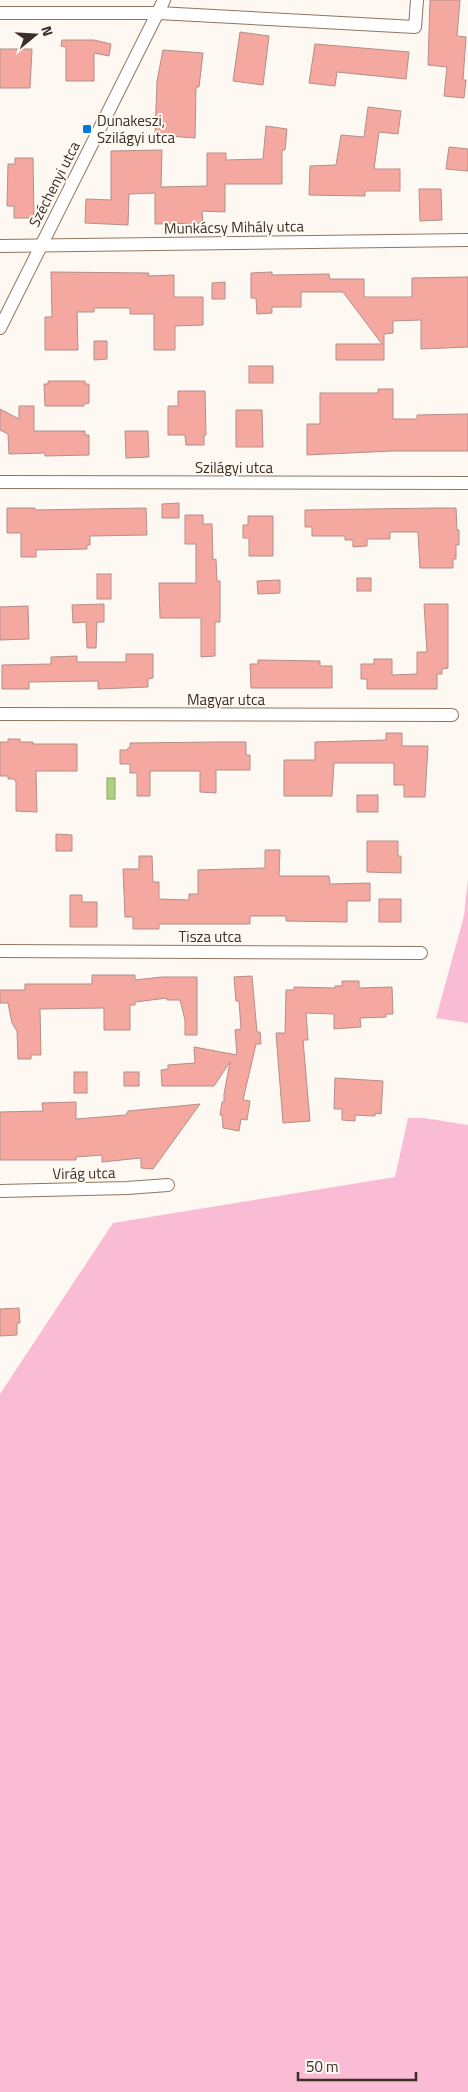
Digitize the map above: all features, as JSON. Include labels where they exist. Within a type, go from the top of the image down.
[{"type":"street","name":"Széchenyi utca","points":[[0,328],[164,0]]},
{"type":"street","points":[[0,13],[158,13],[415,27],[417,0]]},
{"type":"street","name":"Munkácsy Mihály utca","points":[[0,246],[468,240]]},
{"type":"street","name":"Szilágyi utca","points":[[0,482],[468,483]]},
{"type":"street","name":"Magyar utca","points":[[0,714],[452,716]]},
{"type":"street","name":"Tisza utca","points":[[0,951],[421,953]]},
{"type":"street","name":"Virág utca","points":[[0,1191],[127,1188],[168,1185]]},
{"type":"shaded area","points":[[107,778],[115,778],[115,799],[107,799]]},
{"type":"shaded area","points":[[468,879],[468,1023],[436,1018],[464,916]]},
{"type":"shaded area","points":[[408,1118],[424,1118],[468,1125],[468,2092],[0,2092],[0,1394],[113,1223],[395,1177]]},
{"type":"building","points":[[430,0],[460,0],[457,36],[466,37],[463,80],[466,80],[464,98],[444,96],[447,67],[428,65]]},
{"type":"building","points":[[240,32],[269,36],[263,85],[233,81]]},
{"type":"building","points":[[62,40],[94,40],[111,44],[109,56],[94,53],[94,81],[66,81],[66,47],[61,46]]},
{"type":"building","points":[[315,44],[409,52],[406,79],[337,72],[335,86],[309,83]]},
{"type":"building","points":[[0,49],[32,49],[30,88],[0,88]]},
{"type":"building","points":[[163,50],[203,53],[199,87],[196,87],[195,138],[155,135],[157,81]]},
{"type":"building","points":[[368,107],[401,111],[398,134],[379,132],[374,169],[400,169],[400,191],[365,191],[365,196],[309,195],[310,166],[336,165],[341,135],[364,137]]},
{"type":"building","points":[[266,126],[287,129],[285,150],[282,150],[282,184],[225,184],[225,212],[202,211],[203,223],[155,224],[155,193],[129,194],[128,225],[85,223],[86,199],[111,200],[111,151],[162,150],[161,187],[207,186],[207,153],[226,153],[226,160],[263,159]]},
{"type":"building","points":[[449,147],[468,149],[468,171],[446,169]]},
{"type":"building","points":[[15,158],[33,158],[34,218],[14,218],[14,206],[7,206],[8,164],[15,164]]},
{"type":"building","points":[[419,189],[441,189],[442,220],[420,221]]},
{"type":"building","points":[[51,272],[149,273],[148,276],[174,275],[174,297],[203,297],[203,325],[175,326],[175,350],[154,350],[154,314],[130,314],[130,308],[94,308],[94,312],[77,312],[78,350],[45,350],[45,317],[52,317]]},
{"type":"building","points":[[272,272],[272,275],[329,274],[330,279],[364,279],[364,297],[412,297],[412,278],[468,277],[468,347],[421,349],[421,320],[393,321],[393,333],[384,334],[384,360],[336,360],[336,344],[382,344],[343,292],[301,292],[301,307],[272,307],[272,313],[257,314],[256,298],[251,298],[251,273]]},
{"type":"building","points":[[225,282],[225,299],[212,299],[212,283]]},
{"type":"building","points":[[94,341],[107,341],[107,359],[94,360]]},
{"type":"building","points":[[249,366],[273,366],[273,383],[249,383]]},
{"type":"building","points":[[48,381],[85,381],[85,384],[89,384],[89,403],[84,404],[84,406],[45,406],[44,384],[48,384]]},
{"type":"building","points":[[378,389],[393,389],[393,419],[417,419],[417,415],[468,414],[468,451],[392,451],[307,455],[307,424],[320,424],[320,393],[378,393]]},
{"type":"building","points":[[178,391],[205,391],[206,435],[204,435],[204,445],[186,445],[185,435],[168,435],[168,406],[178,406]]},
{"type":"building","points":[[19,406],[34,406],[34,431],[85,431],[85,435],[89,435],[89,455],[45,456],[45,453],[9,454],[8,434],[0,430],[0,409],[19,419]]},
{"type":"building","points":[[236,410],[262,410],[263,447],[236,447]]},
{"type":"building","points":[[125,431],[148,431],[149,457],[126,458]]},
{"type":"building","points":[[179,503],[179,518],[162,518],[162,504]]},
{"type":"building","points":[[7,508],[35,508],[35,510],[146,508],[147,535],[90,536],[90,545],[87,545],[87,549],[36,550],[36,557],[21,557],[21,533],[7,533]]},
{"type":"building","points":[[456,508],[459,545],[456,545],[456,559],[453,559],[453,568],[420,568],[418,532],[390,532],[390,539],[367,539],[367,546],[353,547],[353,540],[345,540],[345,536],[312,536],[312,527],[305,527],[305,510]]},
{"type":"building","points":[[185,515],[203,515],[203,524],[212,524],[213,560],[216,559],[217,581],[220,581],[220,622],[215,622],[215,656],[201,657],[201,618],[160,618],[159,583],[196,583],[196,544],[185,544]]},
{"type":"building","points":[[248,516],[273,516],[273,556],[249,556],[249,538],[243,538],[243,525],[248,525]]},
{"type":"building","points":[[97,574],[111,574],[111,599],[97,599]]},
{"type":"building","points":[[357,578],[371,578],[371,591],[357,591]]},
{"type":"building","points":[[280,580],[280,593],[258,594],[257,581]]},
{"type":"building","points":[[104,604],[104,622],[97,622],[96,648],[87,648],[86,622],[73,623],[72,605]]},
{"type":"building","points":[[424,604],[448,604],[448,668],[442,669],[442,674],[437,674],[437,689],[367,689],[367,679],[361,679],[361,664],[374,664],[374,659],[392,659],[392,675],[417,674],[417,652],[427,652]]},
{"type":"building","points":[[28,606],[29,639],[0,640],[0,607]]},
{"type":"building","points":[[126,654],[153,654],[153,678],[148,679],[148,687],[98,689],[98,681],[29,682],[29,689],[2,689],[2,665],[51,664],[51,657],[77,656],[77,662],[126,662]]},
{"type":"building","points":[[258,660],[320,661],[320,666],[332,666],[332,688],[251,688],[250,664],[258,664]]},
{"type":"building","points":[[386,733],[402,733],[402,746],[428,746],[425,797],[404,797],[404,785],[394,785],[394,763],[334,763],[332,796],[284,796],[284,760],[315,760],[315,742],[386,740]]},
{"type":"building","points":[[8,739],[20,739],[20,742],[33,742],[33,744],[77,744],[77,771],[36,771],[37,812],[16,811],[16,782],[14,779],[8,779],[8,776],[0,776],[0,742],[8,742]]},
{"type":"building","points":[[246,742],[246,755],[250,755],[250,770],[216,770],[216,793],[200,792],[200,771],[150,771],[150,796],[137,796],[137,773],[130,773],[130,764],[120,764],[120,750],[130,748],[130,743]]},
{"type":"building","points":[[357,795],[378,795],[378,812],[357,812]]},
{"type":"building","points":[[56,834],[72,835],[72,851],[56,851]]},
{"type":"building","points":[[367,841],[398,841],[398,856],[401,856],[401,873],[367,872]]},
{"type":"building","points":[[265,850],[280,850],[279,876],[329,876],[330,884],[370,883],[370,901],[347,901],[347,922],[286,921],[286,916],[250,916],[250,924],[159,924],[159,929],[133,929],[133,917],[125,917],[123,869],[139,869],[139,856],[152,856],[153,882],[159,882],[159,899],[189,900],[189,894],[198,894],[198,870],[265,868]]},
{"type":"building","points":[[70,895],[82,895],[82,902],[97,902],[97,927],[70,927]]},
{"type":"building","points":[[379,899],[401,899],[401,922],[379,922]]},
{"type":"building","points":[[92,975],[135,975],[135,980],[162,977],[197,977],[197,1035],[185,1035],[185,1020],[180,1000],[167,1000],[167,998],[135,1002],[135,1005],[130,1005],[130,1030],[104,1030],[104,1008],[40,1009],[41,1055],[31,1055],[31,1059],[18,1059],[17,1031],[12,1023],[8,1003],[0,1003],[0,990],[25,990],[25,984],[92,984]]},
{"type":"building","points":[[252,976],[257,1032],[260,1032],[261,1044],[256,1044],[243,1100],[250,1101],[247,1120],[241,1119],[239,1131],[223,1128],[222,1115],[220,1115],[222,1102],[224,1102],[230,1062],[214,1086],[162,1086],[161,1070],[168,1069],[168,1065],[195,1063],[194,1047],[237,1055],[235,1030],[241,1029],[239,1001],[236,1001],[234,977]]},
{"type":"building","points":[[342,981],[359,981],[359,988],[392,987],[393,1014],[386,1014],[386,1017],[360,1018],[361,1027],[334,1029],[334,1014],[306,1013],[308,1040],[303,1040],[310,1121],[283,1123],[276,1033],[285,1033],[286,990],[294,990],[294,987],[335,988],[335,986],[342,986]]},
{"type":"building","points":[[74,1072],[87,1072],[87,1093],[74,1093]]},
{"type":"building","points":[[124,1072],[139,1072],[139,1086],[124,1086]]},
{"type":"building","points":[[335,1078],[383,1081],[381,1114],[375,1113],[375,1116],[355,1115],[355,1121],[342,1120],[342,1109],[334,1109]]},
{"type":"building","points":[[76,1102],[76,1119],[126,1115],[128,1111],[200,1104],[153,1169],[141,1168],[141,1158],[102,1162],[102,1155],[76,1157],[76,1160],[0,1160],[0,1112],[43,1111],[42,1103]]},
{"type":"building","points":[[19,1308],[20,1323],[17,1323],[17,1335],[0,1336],[0,1309]]},
{"type":"place","name":"Dunakeszi, Szilágyi utca","points":[[87,129]]}]
